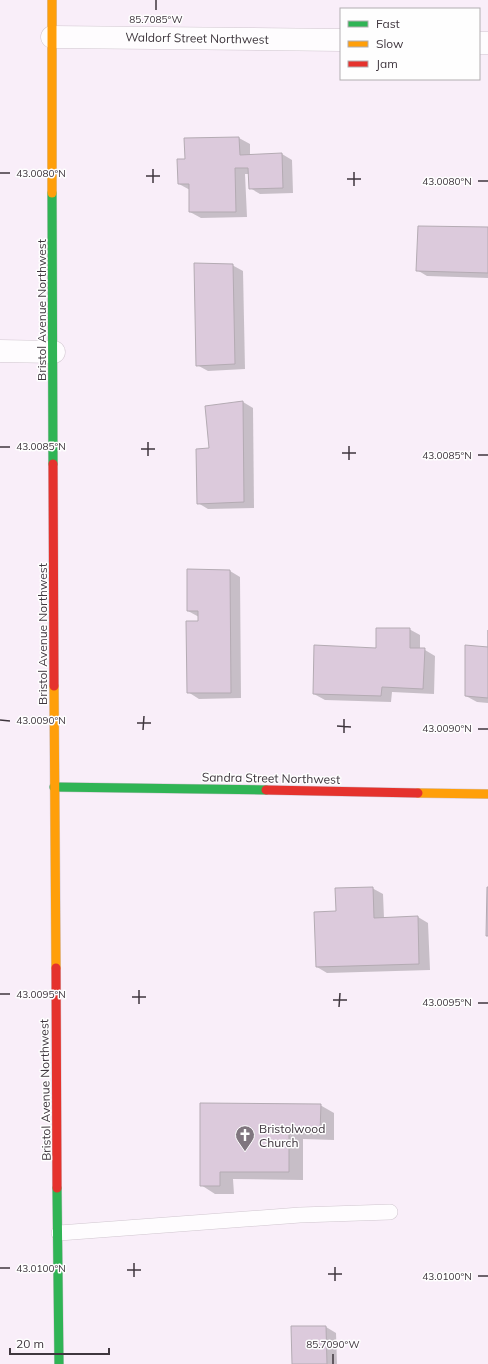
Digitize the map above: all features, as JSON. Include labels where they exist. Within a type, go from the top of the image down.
[{"type":"street","name":"Bristol Avenue Northwest","points":[[52,0],[54,786],[59,1364]]},
{"type":"street","name":"Waldorf Street Northwest","points":[[52,37],[340,40]]},
{"type":"street","points":[[0,351],[54,352]]},
{"type":"street","name":"Sandra Street Northwest","points":[[54,786],[488,794]]},
{"type":"lane","points":[[59,1233],[300,1215],[390,1212]]},
{"type":"building","points":[[239,137],[240,155],[282,153],[283,188],[249,189],[248,168],[235,168],[236,212],[189,212],[189,184],[178,184],[177,159],[185,159],[184,138]]},
{"type":"building","points":[[418,226],[488,227],[488,273],[416,271]]},
{"type":"building","points":[[194,263],[233,264],[235,364],[196,366]]},
{"type":"building","points":[[243,401],[244,502],[197,504],[196,449],[209,448],[205,406]]},
{"type":"building","points":[[187,569],[230,570],[231,693],[187,693],[186,621],[198,621],[198,611],[187,611]]},
{"type":"building","points":[[376,628],[410,628],[410,648],[425,648],[423,689],[382,687],[381,696],[313,694],[314,645],[376,648]]},
{"type":"building","points":[[465,645],[488,647],[488,698],[465,696]]},
{"type":"building","points":[[373,887],[374,918],[418,916],[419,964],[316,967],[314,912],[336,911],[335,888]]},
{"type":"building","points":[[487,887],[488,936],[486,936]]},
{"type":"building","name":"Bristolwood Church","points":[[200,1103],[321,1104],[320,1132],[289,1132],[289,1172],[220,1172],[220,1186],[200,1186]]},
{"type":"building","points":[[291,1326],[326,1326],[327,1364],[292,1364]]},
{"type":"traffic: fast","points":[[52,193],[53,464]]},
{"type":"traffic: fast","points":[[54,787],[266,790]]},
{"type":"traffic: fast","points":[[57,1188],[59,1364]]},
{"type":"traffic: slow","points":[[52,0],[52,193]]},
{"type":"traffic: slow","points":[[54,686],[56,968]]},
{"type":"traffic: slow","points":[[418,793],[488,794]]},
{"type":"traffic: jam","points":[[53,464],[54,686]]},
{"type":"traffic: jam","points":[[266,790],[418,793]]},
{"type":"traffic: jam","points":[[56,968],[57,1188]]},
{"type":"place","name":"Bristolwood Church","points":[[245,1152]]}]
